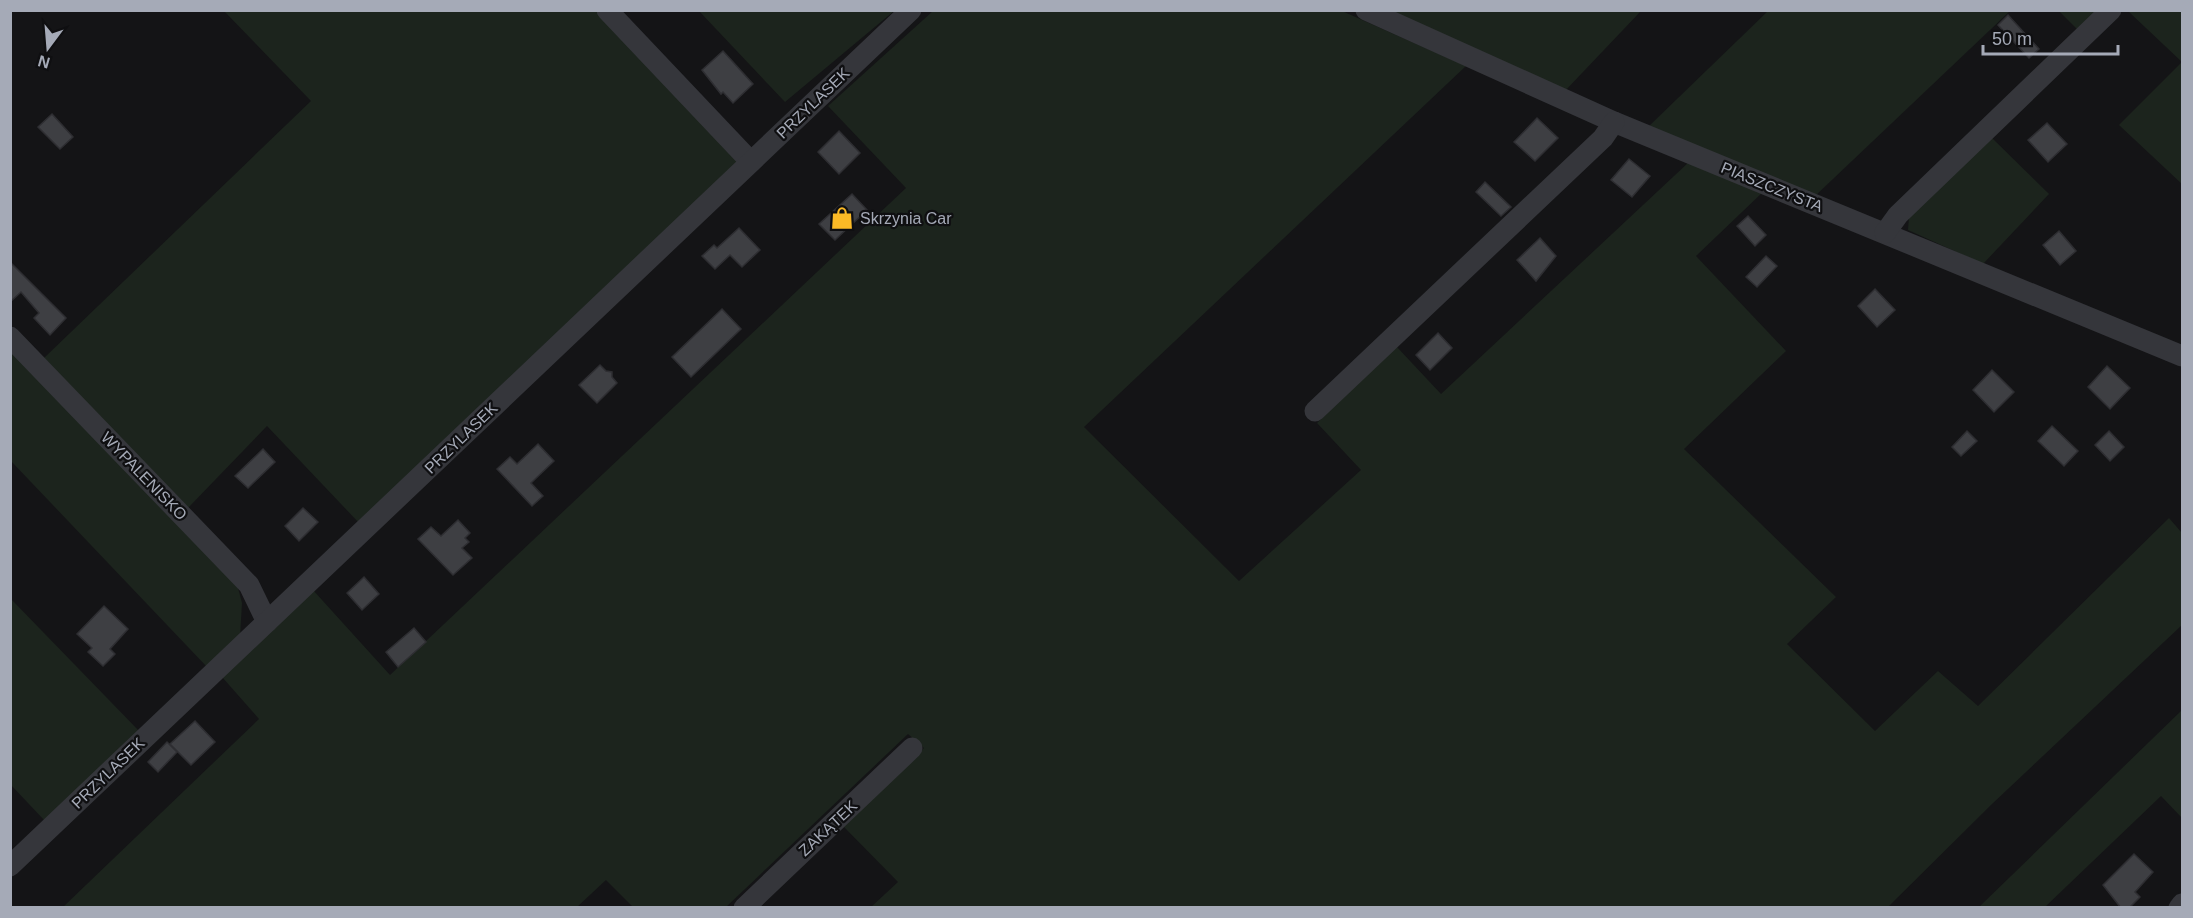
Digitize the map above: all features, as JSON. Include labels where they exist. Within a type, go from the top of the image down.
[{"type":"street","points":[[607,10],[751,162]]},
{"type":"street","name":"PRZYLASEK","points":[[10,866],[911,10]]},
{"type":"street","name":"PIASZCZYSTA","points":[[1366,10],[1614,122],[2182,356]]},
{"type":"street","points":[[1884,233],[1898,215],[2111,10]]},
{"type":"street","points":[[1315,411],[1603,138],[1614,122]]},
{"type":"street","name":"WYPALENISKO","points":[[10,337],[249,585],[267,622]]},
{"type":"street","name":"ZAKĄTEK","points":[[744,908],[912,748]]},
{"type":"street","points":[[2179,908],[2182,904]]},
{"type":"shaded area","points":[[224,11],[598,11],[742,163],[360,524],[267,426],[188,508],[44,358],[311,101]]},
{"type":"shaded area","points":[[699,11],[894,11],[785,102]]},
{"type":"shaded area","points":[[933,11],[1342,11],[1466,66],[1084,427],[1239,581],[1361,470],[1317,423],[1396,346],[1441,394],[1689,162],[1764,191],[1696,256],[1786,351],[1684,449],[1836,597],[1787,644],[1875,731],[1938,671],[1978,706],[2169,518],[2182,533],[2182,625],[1992,804],[1888,907],[871,907],[898,882],[844,827],[924,748],[908,734],[726,907],[633,907],[606,880],[577,907],[62,908],[259,719],[222,677],[313,590],[390,675],[906,188],[828,106]]},
{"type":"shaded area","points":[[1379,11],[1641,11],[1564,92]]},
{"type":"shaded area","points":[[1768,11],[2010,11],[1814,197],[1647,128]]},
{"type":"shaded area","points":[[2059,11],[2097,11],[2077,29]]},
{"type":"shaded area","points":[[2128,11],[2182,11],[2182,62]]},
{"type":"shaded area","points":[[2182,62],[2182,184],[2119,125]]},
{"type":"shaded area","points":[[1991,137],[2049,194],[1983,264],[1908,230],[1909,217]]},
{"type":"shaded area","points":[[10,347],[237,584],[242,603],[240,637],[208,668],[11,461]]},
{"type":"shaded area","points":[[10,598],[140,732],[45,821],[11,785]]},
{"type":"shaded area","points":[[2182,710],[2182,818],[2161,796],[2045,907],[1979,907]]},
{"type":"building","points":[[2008,15],[2039,49],[2029,58],[1998,25]]},
{"type":"building","points":[[723,51],[753,84],[733,103],[723,92],[721,94],[702,70]]},
{"type":"building","points":[[52,114],[73,137],[60,149],[38,127]]},
{"type":"building","points":[[1537,118],[1558,138],[1535,161],[1514,142]]},
{"type":"building","points":[[2047,123],[2067,144],[2048,162],[2028,140]]},
{"type":"building","points":[[839,131],[860,153],[839,174],[818,152]]},
{"type":"building","points":[[1629,159],[1650,176],[1632,197],[1611,180]]},
{"type":"building","points":[[1485,182],[1511,207],[1501,216],[1476,192]]},
{"type":"building","points":[[852,194],[867,210],[835,240],[819,224]]},
{"type":"building","points":[[1748,216],[1766,235],[1755,246],[1737,226]]},
{"type":"building","points":[[739,228],[760,250],[742,267],[730,255],[715,269],[702,256],[714,245],[717,248]]},
{"type":"building","points":[[2059,231],[2076,251],[2060,265],[2043,245]]},
{"type":"building","points":[[1540,238],[1556,256],[1536,281],[1517,260]]},
{"type":"building","points":[[1766,256],[1777,266],[1757,287],[1746,277]]},
{"type":"building","points":[[10,262],[66,318],[50,335],[34,318],[39,313],[21,292],[10,302]]},
{"type":"building","points":[[1875,289],[1895,310],[1877,327],[1858,306]]},
{"type":"building","points":[[722,309],[741,329],[691,377],[672,357]]},
{"type":"building","points":[[1438,333],[1452,348],[1430,370],[1416,355]]},
{"type":"building","points":[[600,365],[606,371],[612,372],[612,377],[617,383],[597,403],[579,385]]},
{"type":"building","points":[[2107,366],[2130,388],[2110,409],[2088,387]]},
{"type":"building","points":[[1992,370],[2014,392],[1994,412],[1973,390]]},
{"type":"building","points":[[2052,426],[2078,451],[2064,466],[2038,441]]},
{"type":"building","points":[[1967,431],[1977,441],[1961,456],[1952,447]]},
{"type":"building","points":[[2109,431],[2124,447],[2110,461],[2095,445]]},
{"type":"building","points":[[538,444],[554,461],[531,483],[543,496],[532,506],[497,469],[510,457],[517,464]]},
{"type":"building","points":[[263,449],[275,462],[248,488],[235,476]]},
{"type":"building","points":[[303,508],[318,522],[299,541],[285,526]]},
{"type":"building","points":[[458,520],[470,533],[465,538],[469,542],[462,548],[472,558],[453,575],[418,539],[431,527],[441,536]]},
{"type":"building","points":[[364,577],[379,594],[362,610],[347,593]]},
{"type":"building","points":[[104,606],[128,629],[110,649],[115,654],[103,666],[88,652],[92,648],[77,634]]},
{"type":"building","points":[[414,628],[426,642],[398,667],[386,652]]},
{"type":"building","points":[[195,721],[215,742],[191,765],[170,744]]},
{"type":"building","points":[[167,742],[177,752],[158,772],[148,762]]},
{"type":"building","points":[[2134,854],[2153,872],[2135,892],[2140,897],[2129,908],[2121,908],[2103,885]]},
{"type":"place","name":"Skrzynia Car","points":[[842,218]]}]
